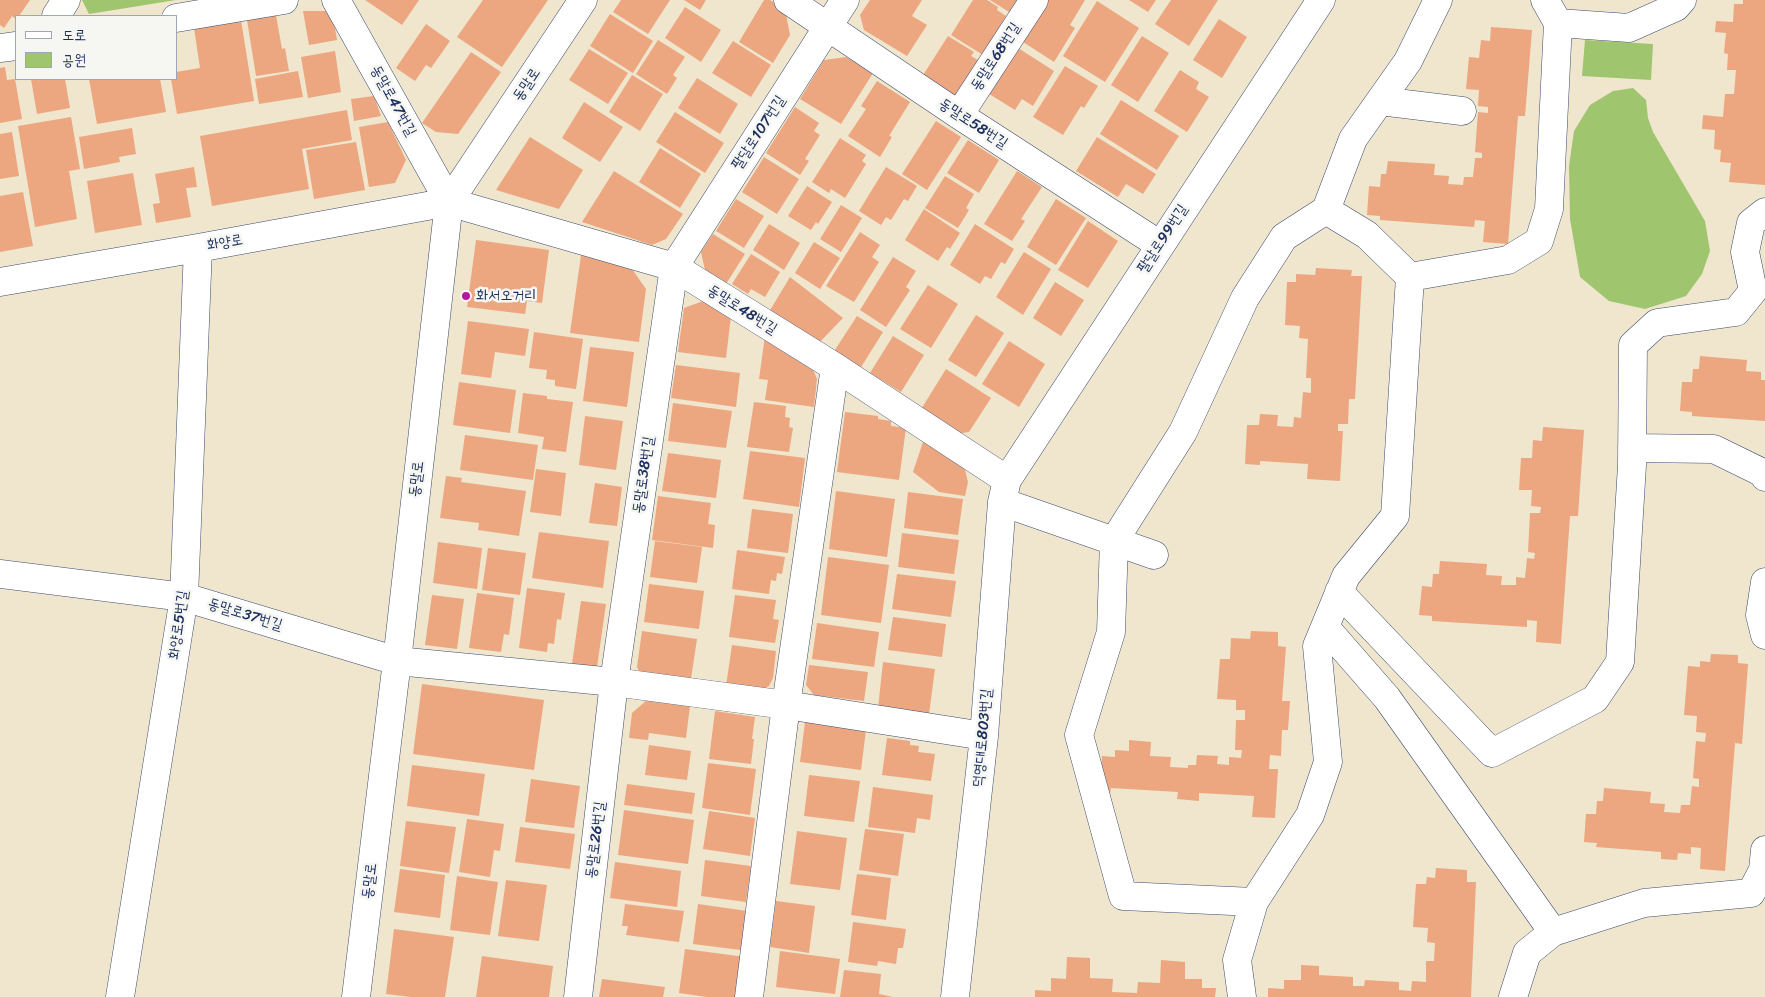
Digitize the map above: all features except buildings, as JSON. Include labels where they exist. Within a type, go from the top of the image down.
[{"type":"street","points":[[57,15],[66,0]]},
{"type":"street","points":[[178,18],[284,0]]},
{"type":"street","name":"동말로47번길","points":[[336,0],[449,202]]},
{"type":"street","name":"동말로","points":[[356,997],[397,660],[449,202],[583,0]]},
{"type":"street","name":"동말로58번길","points":[[788,0],[959,115],[1160,245]]},
{"type":"street","name":"팔달로107번길","points":[[674,267],[845,0]]},
{"type":"street","name":"동말로68번길","points":[[959,115],[1034,0]]},
{"type":"street","name":"팔달로99번길","points":[[1005,491],[1160,245],[1321,0]]},
{"type":"street","points":[[1254,902],[1123,896],[1079,735],[1111,632],[1114,541],[1183,432],[1250,290],[1284,237],[1326,210],[1352,139],[1408,61],[1438,0]]},
{"type":"street","points":[[1410,277],[1508,260],[1539,241],[1549,209],[1552,11],[1629,28],[1676,7],[1682,0]]},
{"type":"street","points":[[0,48],[15,46]]},
{"type":"street","points":[[1380,101],[1462,111]]},
{"type":"street","name":"화양로","points":[[0,282],[449,202]]},
{"type":"street","name":"동말로48번길","points":[[449,202],[674,267],[835,367],[1005,491],[1114,541],[1154,555]]},
{"type":"street","points":[[1242,997],[1237,960],[1254,902],[1310,815],[1328,762],[1317,646],[1346,576],[1395,516],[1410,277],[1368,235],[1326,210]]},
{"type":"street","points":[[1339,592],[1492,753],[1595,699],[1620,662],[1632,448],[1633,345],[1657,323],[1736,312],[1753,291],[1745,252],[1751,224],[1765,212]]},
{"type":"street","name":"화양로5번길","points":[[120,997],[184,597],[198,248]]},
{"type":"street","name":"동말로38번길","points":[[614,682],[674,267]]},
{"type":"street","points":[[749,997],[786,705],[835,367]]},
{"type":"street","points":[[1632,448],[1714,449],[1763,473],[1765,477]]},
{"type":"street","name":"덕영대로803번길","points":[[955,997],[984,736],[1005,491]]},
{"type":"street","name":"동말로37번길","points":[[0,574],[184,597],[397,660]]},
{"type":"street","points":[[1765,582],[1760,614],[1765,635]]},
{"type":"street","points":[[1325,627],[1387,698],[1553,932]]},
{"type":"street","points":[[397,660],[614,682],[786,705],[984,736]]},
{"type":"street","points":[[1387,698],[1413,669]]},
{"type":"street","name":"동말로26번길","points":[[578,997],[614,682]]},
{"type":"street","points":[[1513,997],[1527,953],[1553,932],[1644,903],[1751,893],[1764,864]]},
{"type":"green space","points":[[82,0],[176,0],[89,14]]},
{"type":"green space","points":[[1585,40],[1653,44],[1651,80],[1582,76]]},
{"type":"green space","points":[[1633,88],[1646,100],[1648,118],[1653,132],[1705,221],[1710,251],[1702,274],[1686,296],[1645,309],[1609,301],[1580,277],[1570,219],[1569,166],[1574,131],[1590,105],[1613,91]]},
{"type":"place","name":"화서오거리","points":[[466,296]]}]
